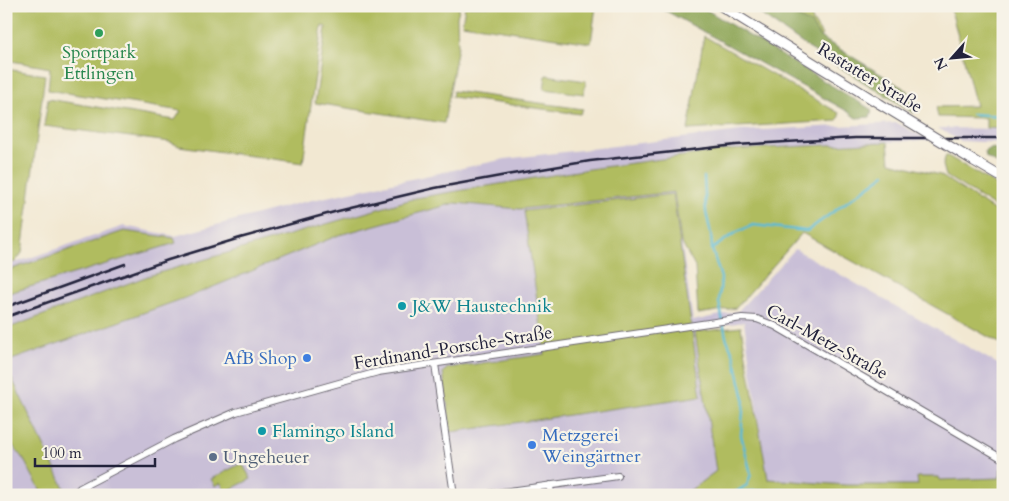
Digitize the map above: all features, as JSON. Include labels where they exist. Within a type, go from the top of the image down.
[{"type":"main road","name":"Rastatter Straße","points":[[721,6],[1003,178]]},
{"type":"street","name":"Carl-Metz-Straße","points":[[621,335],[730,319],[750,318],[765,322],[775,326],[1003,459]]},
{"type":"street","name":"Ferdinand-Porsche-Straße","points":[[73,495],[80,488],[174,439],[236,412],[378,372],[621,335]]},
{"type":"street","points":[[435,364],[454,495]]},
{"type":"street","points":[[481,495],[618,476]]},
{"type":"street","points":[[550,484],[551,495]]},
{"type":"shaded area","points":[[897,123],[929,140],[728,150],[589,169],[416,198],[148,276],[6,329],[6,266],[124,226],[175,236],[303,202],[505,159],[741,131]]},
{"type":"shaded area","points":[[938,128],[1003,129],[1003,143],[960,141]]},
{"type":"shaded area","points":[[674,192],[693,321],[738,311],[795,249],[1003,367],[1003,465],[1001,468],[1001,478],[940,480],[939,477],[917,477],[918,485],[845,485],[767,479],[744,322],[694,329],[716,471],[684,495],[54,495],[64,491],[6,366],[6,362],[196,294],[339,235],[455,203],[520,209]]},
{"type":"shaded area","points":[[6,437],[24,460],[43,495],[6,495]]},
{"type":"green space","points":[[6,6],[460,6],[457,17],[458,46],[444,123],[315,103],[326,27],[322,26],[303,163],[179,146],[170,142],[44,126],[48,99],[175,120],[181,111],[48,90],[50,68],[6,60]]},
{"type":"green space","points":[[465,6],[596,6],[591,43],[462,24]]},
{"type":"green space","points":[[657,6],[700,6],[872,110],[870,117],[856,118],[847,111]]},
{"type":"green space","points":[[749,6],[788,6],[794,15],[811,24],[820,37],[908,91],[916,101],[914,113],[810,49]]},
{"type":"green space","points":[[788,6],[808,6],[813,21],[822,35],[820,37],[810,24],[794,15]]},
{"type":"green space","points":[[950,6],[1003,6],[1003,129],[986,128],[986,118],[938,117],[936,107],[976,106]]},
{"type":"green space","points":[[704,36],[839,113],[839,118],[836,121],[688,130]]},
{"type":"green space","points":[[6,69],[45,75],[22,253],[15,262],[6,264]]},
{"type":"green space","points":[[546,75],[586,81],[584,94],[544,89]]},
{"type":"green space","points":[[453,91],[583,109],[580,114],[452,97]]},
{"type":"green space","points":[[888,142],[890,162],[940,175],[1003,216],[1003,345],[802,233],[736,308],[698,314],[695,267],[681,242],[674,192],[520,209],[455,203],[339,235],[196,294],[6,362],[6,329],[148,276],[416,198],[589,169],[728,150]]},
{"type":"green space","points":[[991,148],[1003,150],[1003,167],[986,157],[985,151]]},
{"type":"green space","points":[[946,155],[1003,189],[1003,212],[946,176],[943,165]]},
{"type":"green space","points":[[673,194],[701,396],[451,432],[443,372],[448,368],[545,354],[524,211]]},
{"type":"green space","points":[[124,231],[174,238],[176,243],[6,294],[6,271]]},
{"type":"green space","points":[[741,327],[768,479],[845,485],[918,485],[917,477],[939,477],[940,480],[1000,478],[1001,468],[1003,469],[1003,495],[684,495],[716,471],[695,332]]},
{"type":"green space","points":[[6,366],[65,490],[54,495],[43,495],[24,460],[6,437]]},
{"type":"green space","points":[[242,463],[251,479],[225,492],[221,483],[215,486],[211,479]]},
{"type":"waterway","points":[[972,114],[1003,116]]},
{"type":"waterway","points":[[712,249],[735,233],[753,225],[807,231],[885,174]]},
{"type":"waterway","points":[[704,177],[706,212],[712,249],[721,278],[719,302],[726,337],[734,356],[744,399],[741,435],[751,474],[747,485],[731,495]]},
{"type":"waterway","points":[[737,492],[781,490],[813,495]]},
{"type":"waterway","points":[[951,495],[1003,492]]},
{"type":"railway","points":[[6,317],[168,260],[240,238],[338,211],[435,188],[506,175],[590,161],[736,145],[855,138],[1003,138]]},
{"type":"railway","points":[[6,307],[125,264]]},
{"type":"place","name":"Sportpark Ettlingen","points":[[99,33]]},
{"type":"place","name":"J&W Haustechnik","points":[[402,306]]},
{"type":"place","name":"AfB Shop","points":[[307,358]]},
{"type":"place","name":"Flamingo Island","points":[[262,431]]},
{"type":"place","name":"Metzgerei Weingärtner","points":[[532,445]]},
{"type":"place","name":"Ungeheuer","points":[[213,457]]}]
